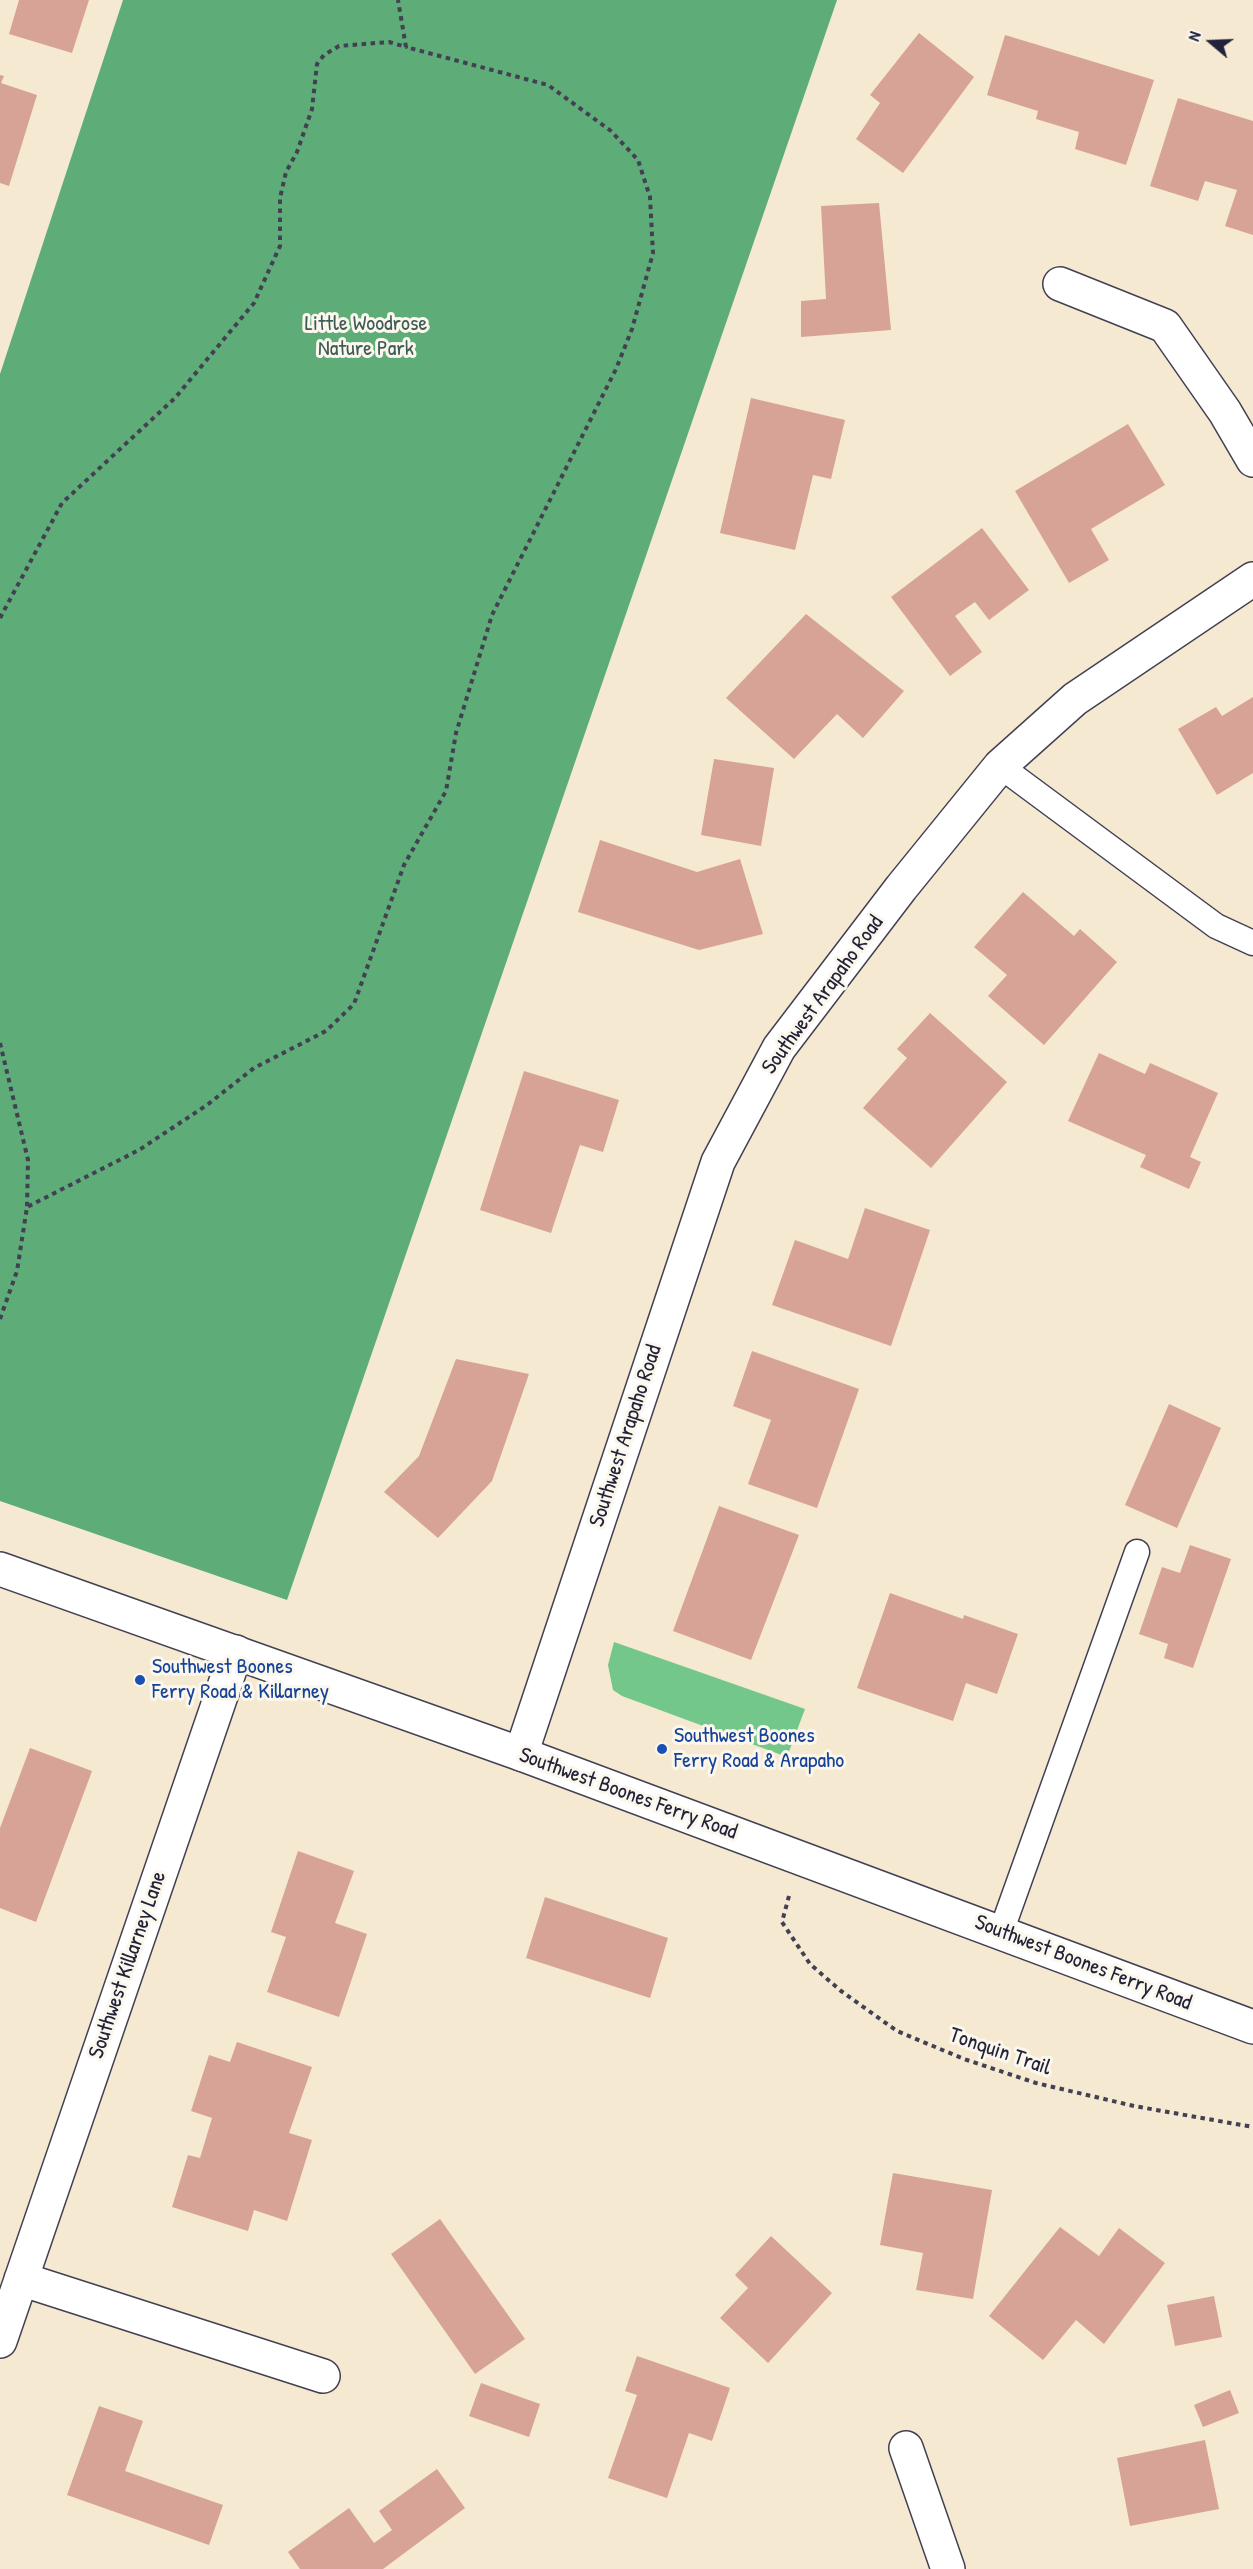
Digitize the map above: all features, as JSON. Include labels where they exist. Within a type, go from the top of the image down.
[{"type":"street","points":[[1059,284],[1165,326],[1225,412],[1253,460]]},
{"type":"street","name":"Southwest Arapaho Road","points":[[521,1754],[718,1162],[779,1048],[902,888],[1000,766],[1075,699],[1253,579]]},
{"type":"street","name":"Southwest Boones Ferry Road","points":[[0,1569],[521,1754],[1253,2027]]},
{"type":"street","name":"Southwest Killarney Lane","points":[[0,2341],[236,1652]]},
{"type":"street","points":[[21,2279],[323,2376]]},
{"type":"street","points":[[906,2448],[948,2569]]},
{"type":"lane","points":[[1000,766],[1216,926],[1253,943]]},
{"type":"lane","points":[[1002,1932],[1137,1552]]},
{"type":"path","points":[[398,0],[406,47]]},
{"type":"path","points":[[0,618],[62,503],[176,398],[254,303],[280,246],[280,198],[286,172],[297,152],[312,109],[317,64],[324,55],[339,46],[389,42],[548,85],[611,131],[638,160],[650,197],[653,253],[632,329],[616,369],[492,615],[456,733],[446,791],[404,865],[354,1004],[326,1031],[254,1068],[207,1105],[139,1150],[27,1207]]},
{"type":"path","points":[[0,1043],[27,1160],[27,1207],[17,1271],[0,1320]]},
{"type":"path","name":"Tonquin Trail","points":[[782,1922],[810,1964],[841,1991],[897,2031],[964,2059],[1036,2083],[1134,2106],[1253,2127]]},
{"type":"green space","name":"Little Woodrose Nature Park","points":[[123,0],[837,0],[287,1600],[0,1501],[0,374]]},
{"type":"green space","points":[[614,1642],[805,1709],[787,1757],[622,1696],[613,1690],[608,1665]]},
{"type":"building","points":[[19,0],[89,0],[72,53],[9,34]]},
{"type":"building","points":[[919,33],[974,77],[903,173],[856,139],[880,103],[870,95]]},
{"type":"building","points":[[1005,35],[1154,80],[1126,165],[1075,149],[1079,132],[1036,119],[1038,111],[987,95]]},
{"type":"building","points":[[0,75],[4,76],[1,83],[37,95],[9,186],[0,183]]},
{"type":"building","points":[[1178,98],[1253,121],[1253,235],[1225,226],[1237,190],[1205,181],[1198,201],[1150,186]]},
{"type":"building","points":[[879,203],[891,330],[801,337],[801,301],[826,299],[821,206]]},
{"type":"building","points":[[751,398],[845,420],[831,479],[813,475],[795,550],[720,533]]},
{"type":"building","points":[[1128,424],[1165,485],[1091,529],[1109,560],[1069,583],[1015,491]]},
{"type":"building","points":[[982,528],[1029,590],[989,620],[975,602],[955,616],[982,652],[950,676],[891,597]]},
{"type":"building","points":[[806,614],[904,691],[863,738],[837,714],[794,759],[726,698]]},
{"type":"building","points":[[1253,697],[1253,773],[1217,795],[1178,729],[1216,707],[1222,716]]},
{"type":"building","points":[[714,759],[774,768],[761,846],[701,835]]},
{"type":"building","points":[[600,840],[697,872],[740,859],[763,934],[699,950],[578,912]]},
{"type":"building","points":[[1023,892],[1074,936],[1080,929],[1117,962],[1044,1045],[988,996],[1007,975],[974,947]]},
{"type":"building","points":[[930,1013],[1007,1082],[931,1168],[863,1108],[907,1058],[897,1049]]},
{"type":"building","points":[[1099,1053],[1145,1074],[1150,1063],[1218,1093],[1190,1157],[1201,1162],[1189,1189],[1140,1167],[1146,1155],[1068,1121]]},
{"type":"building","points":[[524,1071],[619,1100],[603,1152],[580,1145],[551,1233],[480,1210]]},
{"type":"building","points":[[865,1208],[930,1230],[891,1346],[772,1305],[795,1240],[848,1259]]},
{"type":"building","points":[[752,1351],[859,1389],[817,1508],[748,1484],[771,1420],[733,1406]]},
{"type":"building","points":[[456,1359],[529,1374],[492,1481],[438,1538],[384,1492],[419,1456]]},
{"type":"building","points":[[1169,1404],[1221,1428],[1177,1528],[1125,1505]]},
{"type":"building","points":[[719,1506],[799,1535],[751,1660],[673,1631]]},
{"type":"building","points":[[1190,1545],[1231,1559],[1193,1668],[1164,1658],[1168,1644],[1139,1634],[1162,1567],[1180,1573]]},
{"type":"building","points":[[890,1593],[963,1619],[964,1615],[1018,1634],[997,1694],[966,1683],[953,1721],[857,1688]]},
{"type":"building","points":[[30,1748],[92,1771],[36,1922],[0,1908],[0,1828]]},
{"type":"building","points":[[298,1851],[354,1871],[335,1923],[367,1934],[339,2017],[267,1992],[286,1937],[271,1932]]},
{"type":"building","points":[[545,1897],[668,1938],[650,1998],[526,1958]]},
{"type":"building","points":[[237,2042],[312,2067],[289,2133],[312,2140],[287,2221],[254,2210],[248,2231],[172,2207],[188,2155],[200,2158],[212,2118],[191,2111],[209,2055],[230,2062]]},
{"type":"building","points":[[893,2173],[992,2190],[973,2299],[916,2290],[923,2253],[880,2245]]},
{"type":"building","points":[[440,2219],[525,2339],[475,2374],[391,2254]]},
{"type":"building","points":[[1060,2227],[1099,2256],[1119,2228],[1165,2263],[1104,2344],[1076,2320],[1043,2360],[989,2316]]},
{"type":"building","points":[[771,2236],[832,2293],[768,2363],[720,2318],[748,2288],[735,2275]]},
{"type":"building","points":[[1214,2296],[1222,2337],[1175,2346],[1167,2305]]},
{"type":"building","points":[[637,2356],[730,2388],[712,2441],[689,2433],[667,2498],[608,2478],[637,2395],[625,2391]]},
{"type":"building","points":[[481,2383],[540,2404],[529,2437],[469,2416]]},
{"type":"building","points":[[1230,2390],[1239,2413],[1203,2427],[1194,2405]]},
{"type":"building","points":[[99,2406],[143,2421],[125,2471],[223,2505],[209,2545],[67,2495]]},
{"type":"building","points":[[1205,2440],[1219,2509],[1130,2526],[1117,2458]]},
{"type":"building","points":[[437,2469],[465,2508],[383,2569],[300,2569],[288,2552],[349,2508],[374,2543],[392,2530],[379,2511]]},
{"type":"place","name":"Southwest Boones Ferry Road & Killarney","points":[[140,1680]]},
{"type":"place","name":"Southwest Boones Ferry Road & Arapaho","points":[[662,1749]]}]
